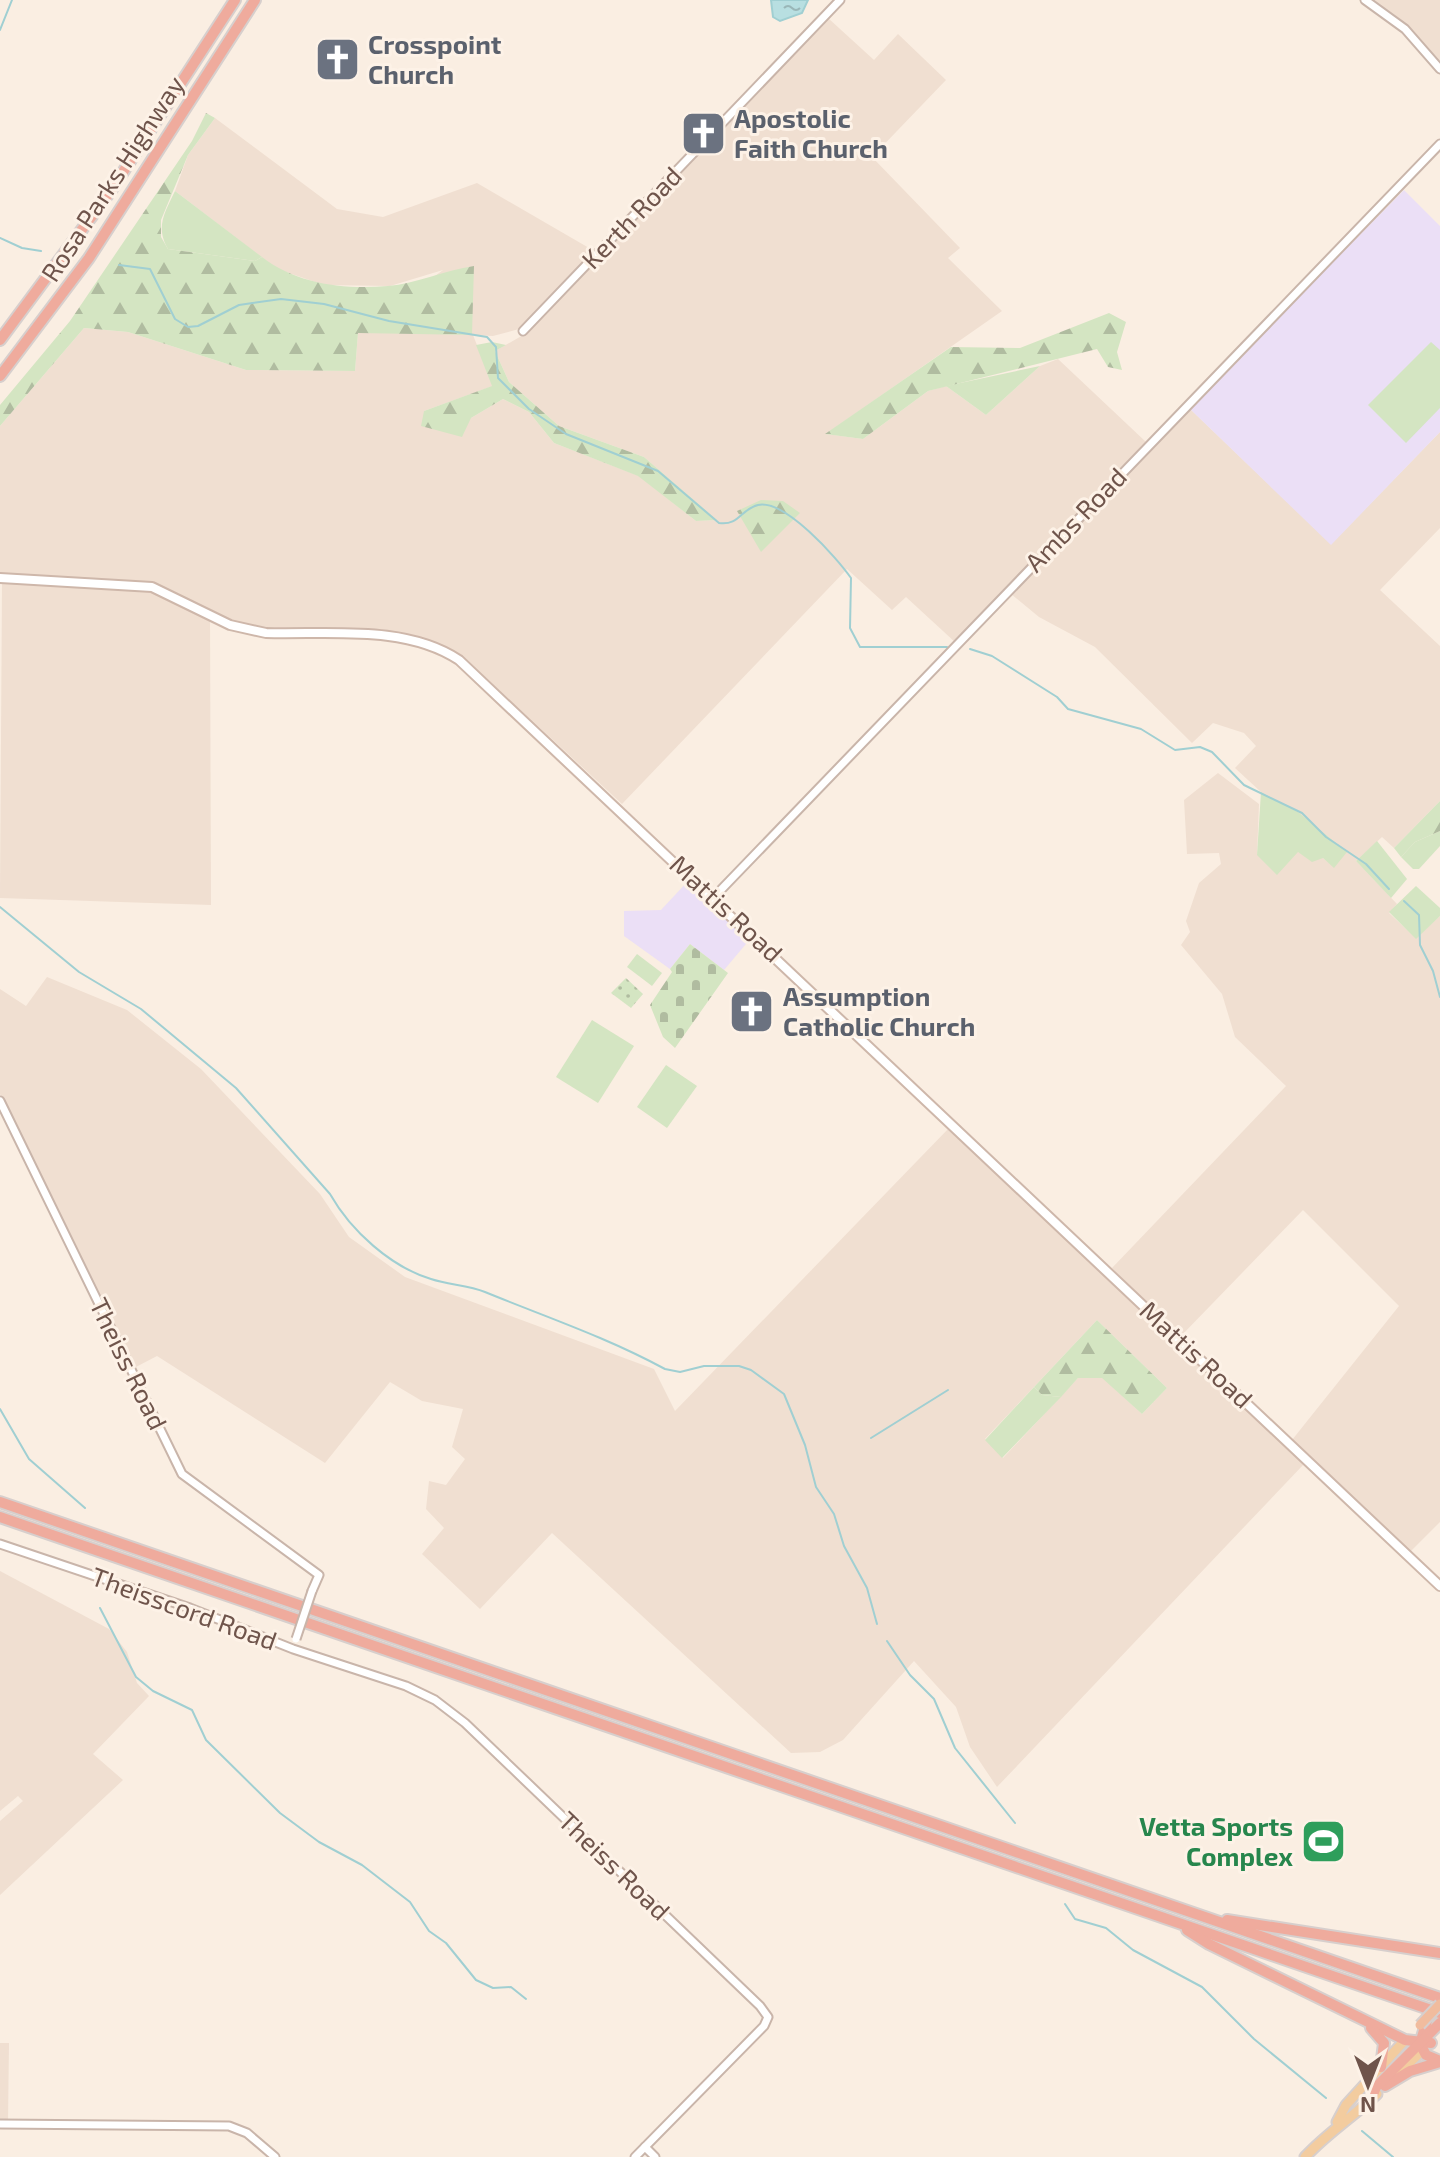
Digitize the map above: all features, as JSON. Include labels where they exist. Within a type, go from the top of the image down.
[{"type":"highway","name":"Rosa Parks Highway","points":[[0,340],[112,189],[235,0]]},
{"type":"highway","name":"Rosa Parks Highway","points":[[0,376],[81,271],[255,0]]},
{"type":"highway","points":[[0,1502],[1440,2001],[1429,2024],[1424,2046],[1376,2087],[1371,2099]]},
{"type":"highway","points":[[0,1517],[1440,2013]]},
{"type":"highway","points":[[1201,1916],[1440,1953]]},
{"type":"highway","points":[[1176,1922],[1209,1944],[1356,2017],[1424,2046],[1440,2062],[1410,2071],[1385,2086]]},
{"type":"highway","points":[[1356,2017],[1380,2035],[1384,2043],[1381,2067]]},
{"type":"main road","name":"Mattis Road","points":[[0,578],[146,586],[168,592],[222,621],[254,632],[391,637],[434,647],[467,666],[1440,1586]]},
{"type":"main road","points":[[1335,2125],[1346,2105],[1405,2040]]},
{"type":"main road","points":[[1305,2157],[1335,2125],[1371,2099],[1424,2046]]},
{"type":"street","name":"Kerth Road","points":[[523,331],[840,0]]},
{"type":"street","points":[[1365,0],[1405,29],[1440,69]]},
{"type":"street","name":"Ambs Road","points":[[714,897],[1440,144]]},
{"type":"street","name":"Theiss Road","points":[[0,1101],[182,1474],[319,1575]]},
{"type":"street","name":"Theisscord Road","points":[[0,1544],[190,1608],[293,1649],[319,1575]]},
{"type":"street","name":"Theiss Road","points":[[293,1649],[406,1686],[457,1716],[766,2013],[767,2021],[762,2029],[645,2147]]},
{"type":"street","points":[[0,2124],[229,2126],[251,2136],[275,2157]]},
{"type":"street","points":[[635,2157],[645,2147],[655,2157]]},
{"type":"shaded area","points":[[1371,0],[1440,0],[1440,60],[1437,62],[1395,15]]},
{"type":"shaded area","points":[[828,18],[874,60],[898,34],[946,80],[872,157],[960,248],[948,258],[1002,311],[826,434],[863,439],[928,391],[946,386],[986,415],[1040,366],[1058,359],[1146,442],[1103,485],[1109,490],[1189,408],[1331,544],[1440,432],[1440,528],[1380,590],[1440,646],[1440,801],[1394,848],[1382,837],[1356,861],[1397,904],[1389,913],[1416,938],[1440,916],[1440,1522],[1410,1552],[1292,1440],[1399,1306],[1303,1210],[1181,1336],[1112,1268],[1286,1086],[1235,1037],[1222,994],[1181,945],[1190,932],[1186,921],[1199,883],[1221,864],[1219,853],[1187,854],[1184,800],[1218,773],[1259,804],[1257,855],[1298,852],[1323,858],[1330,864],[1298,812],[1261,792],[1235,768],[1256,746],[1244,733],[1213,723],[1192,743],[1095,647],[1039,617],[1005,589],[956,643],[906,597],[892,610],[847,569],[622,804],[469,662],[432,641],[396,633],[251,627],[225,620],[150,583],[0,575],[0,426],[84,328],[128,332],[246,370],[355,371],[358,333],[443,270],[390,286],[324,285],[277,269],[175,191],[188,155],[215,118],[337,209],[383,217],[477,183],[596,252],[519,329],[493,336],[473,335],[493,386],[424,411],[471,418],[503,399],[529,412],[554,443],[639,476],[696,521],[716,520],[644,457],[559,426],[509,382],[495,351],[525,334]]},
{"type":"shaded area","points":[[1404,190],[1440,226],[1440,432],[1331,545],[1189,408]]},
{"type":"shaded area","points":[[2,583],[147,591],[169,597],[210,620],[211,905],[0,898]]},
{"type":"shaded area","points":[[689,880],[751,938],[724,970],[690,944],[670,969],[624,936],[624,911],[661,910]]},
{"type":"shaded area","points":[[47,977],[127,1010],[201,1069],[320,1194],[349,1237],[405,1277],[654,1369],[675,1411],[949,1128],[1304,1464],[997,1787],[970,1747],[956,1707],[914,1661],[843,1740],[820,1752],[791,1753],[552,1533],[480,1609],[422,1554],[444,1528],[426,1509],[429,1481],[446,1485],[465,1459],[452,1447],[463,1409],[422,1401],[390,1382],[325,1463],[157,1356],[134,1368],[0,1094],[0,989],[26,1006]],"holes":[[[1097,1320],[1167,1388],[1142,1414],[1102,1377],[1078,1378],[1003,1458],[985,1439]]]},
{"type":"shaded area","points":[[0,1571],[109,1629],[127,1652],[137,1683],[149,1696],[93,1754],[123,1780],[0,1895],[0,1821],[23,1801],[18,1796],[0,1811]]},
{"type":"shaded area","points":[[0,2043],[9,2043],[8,2121],[0,2121]]},
{"type":"green space","points":[[206,113],[215,118],[188,155],[161,220],[161,237],[168,249],[255,261],[262,257],[306,279],[355,287],[399,285],[474,266],[472,335],[358,333],[355,371],[246,370],[128,332],[84,328],[0,426],[0,405],[70,321],[192,141]]},
{"type":"green space","points":[[175,191],[262,257],[255,261],[168,249],[162,227]]},
{"type":"green space","points":[[1109,313],[1126,322],[1117,352],[1122,370],[1108,367],[1097,349],[928,391],[863,439],[825,434],[951,347],[1020,348]]},
{"type":"green space","points":[[492,342],[506,345],[495,351],[509,382],[559,426],[644,457],[717,520],[696,521],[638,476],[554,443],[529,412],[503,399],[471,418],[462,437],[421,426],[424,411],[492,386],[476,345]]},
{"type":"green space","points":[[1431,342],[1440,350],[1440,408],[1406,443],[1368,405]]},
{"type":"green space","points":[[1040,366],[986,415],[946,386]]},
{"type":"green space","points":[[761,500],[783,501],[800,513],[761,552],[737,511]]},
{"type":"green space","points":[[1261,792],[1298,812],[1347,852],[1334,868],[1323,858],[1312,862],[1298,852],[1277,875],[1257,855]]},
{"type":"green space","points":[[1440,801],[1440,831],[1415,842],[1401,857],[1394,848]]},
{"type":"green space","points":[[1440,831],[1440,846],[1419,869],[1413,869],[1401,857],[1415,842]]},
{"type":"green space","points":[[1377,841],[1407,879],[1391,898],[1356,861]]},
{"type":"green space","points":[[1416,886],[1440,908],[1440,916],[1416,939],[1389,912]]},
{"type":"green space","points":[[690,944],[728,973],[675,1048],[663,1037],[650,1005],[672,972],[670,969]]},
{"type":"green space","points":[[637,954],[662,973],[652,986],[627,967]]},
{"type":"green space","points":[[626,978],[643,994],[631,1008],[611,993]]},
{"type":"green space","points":[[592,1020],[634,1046],[598,1103],[556,1077]]},
{"type":"green space","points":[[666,1065],[697,1086],[667,1128],[637,1107]]},
{"type":"green space","points":[[1097,1320],[1167,1388],[1142,1414],[1102,1378],[1078,1378],[1061,1397],[1042,1395],[1034,1387]]},
{"type":"green space","points":[[1034,1387],[1042,1395],[1061,1397],[1002,1458],[985,1440]]},
{"type":"water","points":[[771,0],[808,0],[802,13],[780,21],[773,17]]},
{"type":"waterway","points":[[0,30],[12,0]]},
{"type":"waterway","points":[[0,238],[22,248],[41,251]]},
{"type":"waterway","points":[[119,265],[150,269],[175,319],[188,327],[198,326],[239,305],[281,299],[324,304],[389,321],[487,337],[496,347],[498,378],[529,409],[566,434],[658,471],[719,523],[736,520],[758,505],[782,511],[796,520],[851,578],[850,628],[860,647],[947,647]]},
{"type":"waterway","points":[[970,649],[992,656],[1057,697],[1068,709],[1141,729],[1175,750],[1200,747],[1212,752],[1244,785],[1302,813],[1326,837],[1366,864],[1389,889]]},
{"type":"waterway","points":[[1404,901],[1419,915],[1420,945],[1433,971],[1440,997]]},
{"type":"waterway","points":[[0,907],[79,972],[141,1009],[236,1088],[330,1194],[361,1234],[401,1266],[431,1279],[485,1292],[598,1337],[665,1369],[680,1372],[704,1366],[739,1366],[751,1370],[784,1394],[805,1445],[816,1487],[834,1514],[844,1546],[867,1588],[877,1624]]},
{"type":"waterway","points":[[871,1438],[948,1390]]},
{"type":"waterway","points":[[0,1409],[29,1459],[85,1508]]},
{"type":"waterway","points":[[100,1608],[136,1677],[153,1691],[192,1710],[206,1740],[280,1813],[319,1842],[362,1865],[410,1902],[429,1931],[446,1943],[476,1980],[493,1988],[511,1987],[526,1999]]},
{"type":"waterway","points":[[887,1641],[910,1675],[934,1699],[955,1748],[1015,1823]]},
{"type":"waterway","points":[[1065,1904],[1075,1919],[1106,1928],[1133,1950],[1202,1987],[1254,2039],[1326,2098]]},
{"type":"waterway","points":[[1362,2131],[1393,2157]]},
{"type":"place","name":"Crosspoint Church","points":[[337,60]]},
{"type":"place","name":"Apostolic Faith Church","points":[[703,134]]},
{"type":"place","name":"Assumption Catholic Church","points":[[752,1012]]},
{"type":"place","name":"Vetta Sports Complex","points":[[1324,1842]]}]
